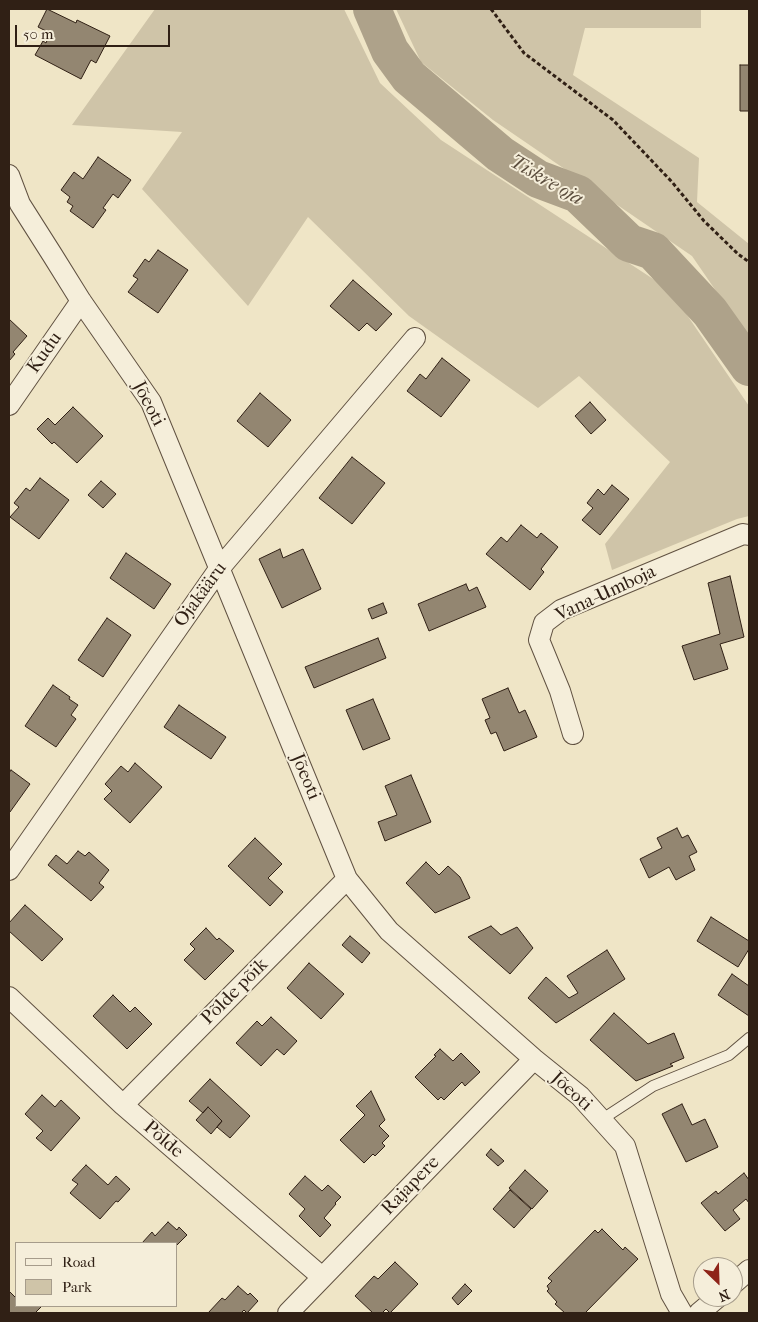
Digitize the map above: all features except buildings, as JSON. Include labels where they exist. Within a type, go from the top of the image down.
[{"type":"street","name":"Jõeoti","points":[[9,175],[20,204],[81,301],[151,402],[348,879],[389,931],[534,1060],[580,1096],[625,1146],[671,1294],[682,1313]]},
{"type":"street","name":"Kudu","points":[[9,404],[81,301]]},
{"type":"street","name":"Ojakääru","points":[[9,870],[218,568],[415,338]]},
{"type":"street","name":"Vana-Umboja","points":[[573,734],[560,691],[539,640],[544,623],[561,610],[743,534],[749,535]]},
{"type":"street","name":"Põlde põik","points":[[123,1105],[348,879]]},
{"type":"street","name":"Põlde","points":[[9,997],[123,1105],[322,1277]]},
{"type":"street","name":"Rajapere","points":[[288,1313],[534,1060]]},
{"type":"lane","points":[[602,1120],[653,1086],[729,1055],[749,1038]]},
{"type":"path","points":[[491,9],[524,53],[613,120],[672,182],[704,221],[749,262]]},
{"type":"green space","points":[[155,9],[344,9],[380,83],[441,140],[670,290],[749,406],[749,516],[737,519],[612,570],[605,544],[670,462],[579,376],[538,408],[409,316],[308,217],[248,306],[142,189],[182,132],[72,125]]},
{"type":"green space","points":[[396,9],[701,9],[701,28],[585,28],[573,75],[699,158],[697,202],[749,244],[749,339],[692,256],[493,120],[421,62]]},
{"type":"waterway","name":"Tiskre oja","points":[[372,9],[390,51],[409,77],[500,154],[538,179],[578,194],[629,243],[653,251],[710,312],[749,367]]}]
